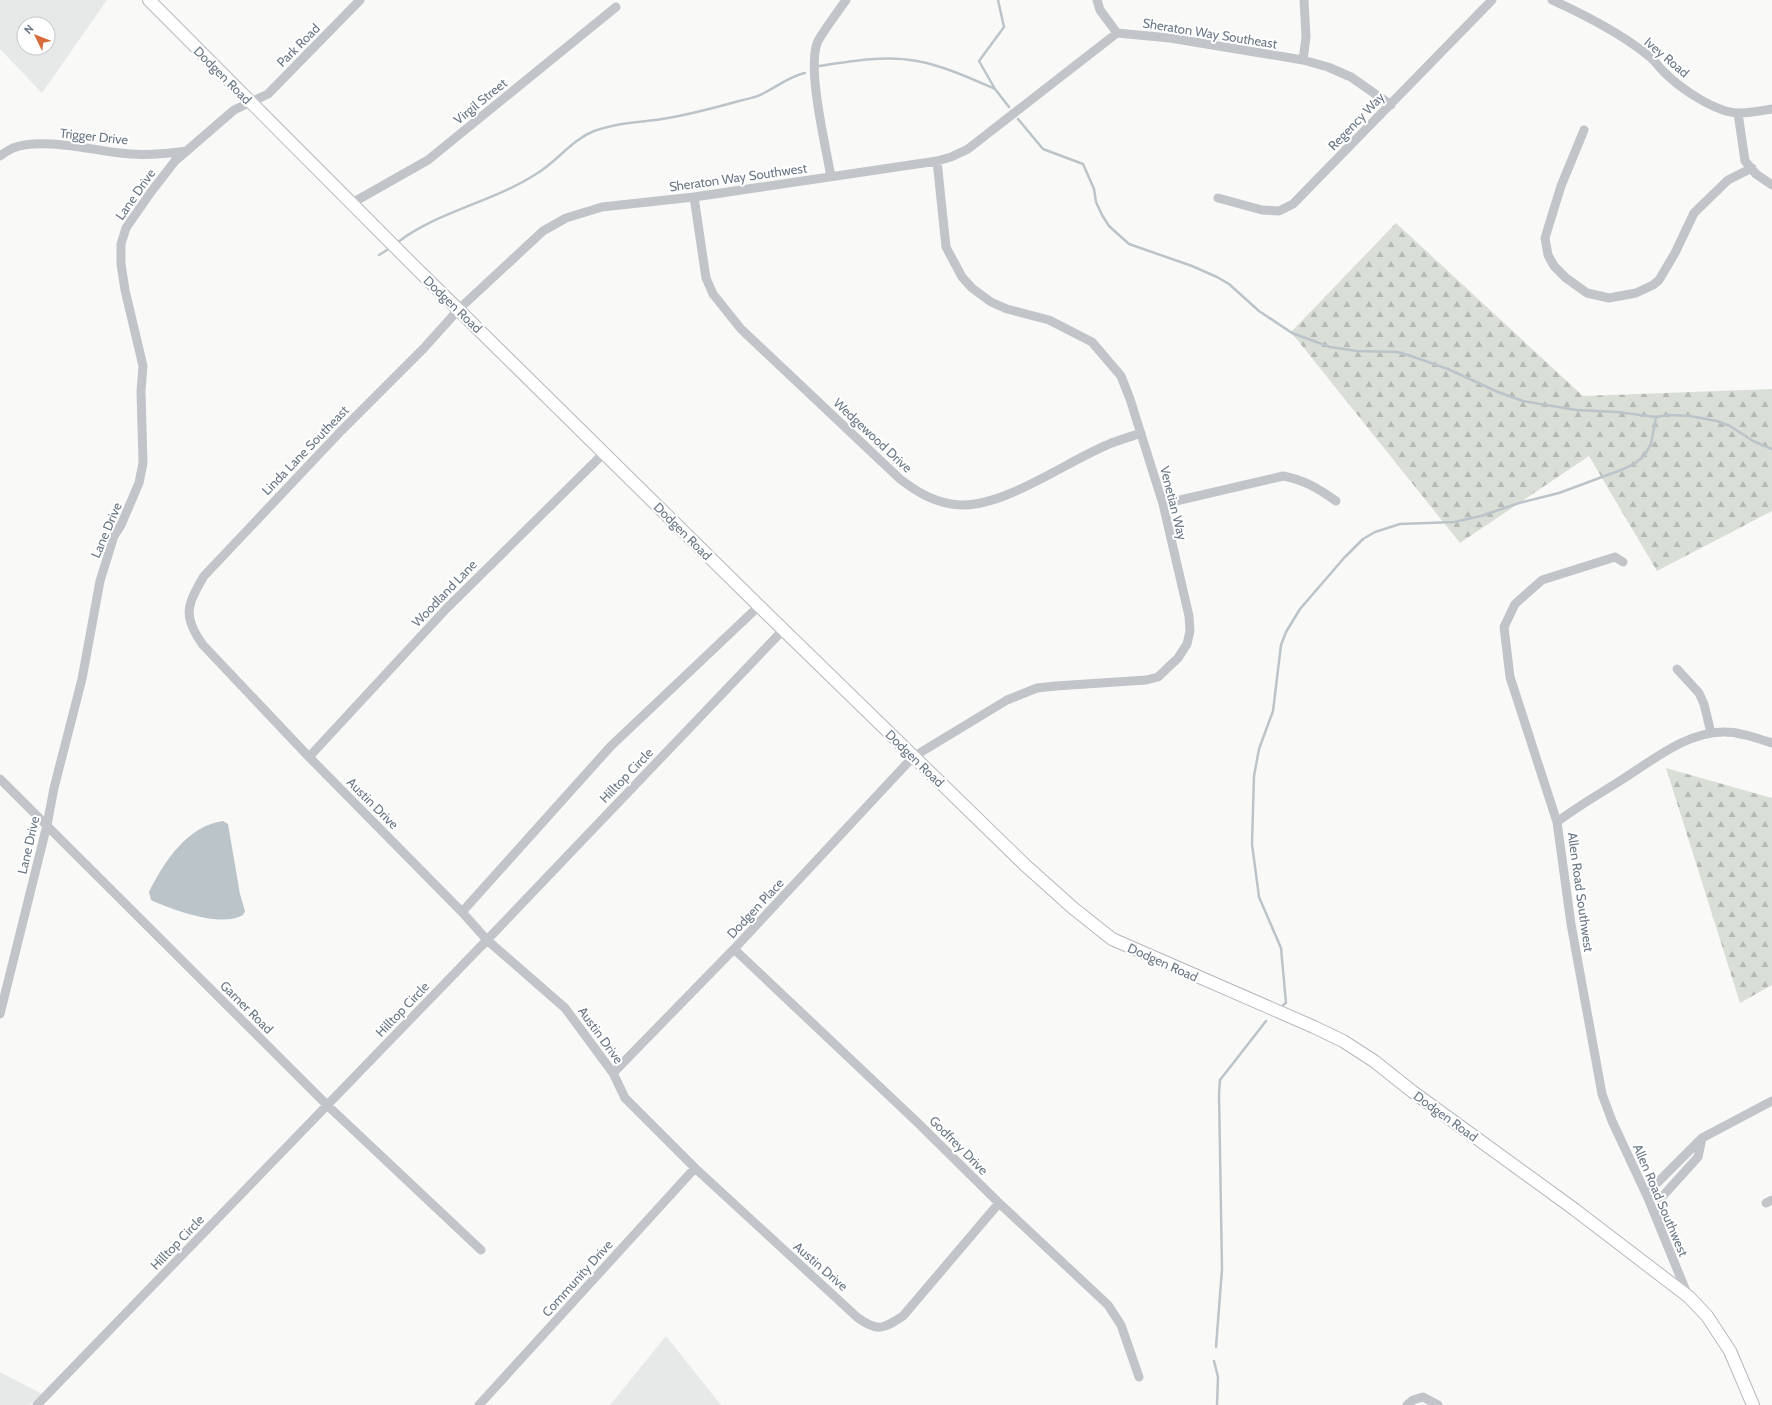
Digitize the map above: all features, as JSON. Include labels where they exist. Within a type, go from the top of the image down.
[{"type":"street","name":"Dodgen Road","points":[[148,0],[250,103],[759,606],[913,757],[1073,908],[1112,939],[1343,1041],[1374,1061],[1414,1092],[1511,1162],[1689,1298],[1707,1316],[1726,1345],[1753,1405]]},
{"type":"street","name":"Park Road","points":[[250,103],[268,94],[360,0]]},
{"type":"street","points":[[831,177],[813,73],[814,55],[818,41],[846,0]]},
{"type":"street","points":[[1097,0],[1100,10],[1117,33]]},
{"type":"street","points":[[1303,60],[1306,37],[1304,0]]},
{"type":"street","name":"Regency Way","points":[[1218,198],[1262,210],[1279,211],[1293,204],[1492,0]]},
{"type":"street","name":"Ivey Road","points":[[1552,0],[1572,9],[1650,56],[1665,73],[1684,88],[1721,110],[1738,113],[1772,109]]},
{"type":"street","name":"Virgil Street","points":[[352,203],[428,160],[616,7]]},
{"type":"street","name":"Sheraton Way Southwest","points":[[459,309],[543,230],[566,218],[602,207],[694,197],[937,161],[951,157],[968,149],[1117,33]]},
{"type":"street","name":"Sheraton Way Southeast","points":[[1117,33],[1170,38],[1303,60],[1328,67],[1351,77],[1390,104]]},
{"type":"street","name":"Lane Drive","points":[[0,1014],[47,825],[54,788],[82,679],[100,581],[114,536],[121,525],[139,483],[144,463],[141,391],[143,366],[125,290],[121,264],[121,244],[126,228],[151,192],[176,161],[234,110],[242,104],[250,103]]},
{"type":"street","points":[[1738,113],[1745,160],[1772,186]]},
{"type":"street","points":[[1584,130],[1561,186],[1545,238],[1548,255],[1554,266],[1566,278],[1587,293],[1609,298],[1636,293],[1653,285],[1659,280],[1675,253],[1694,213],[1728,180],[1752,168]]},
{"type":"street","name":"Trigger Drive","points":[[0,156],[13,148],[27,145],[62,145],[121,154],[161,154],[187,151]]},
{"type":"street","name":"Venetian Way","points":[[913,757],[1007,700],[1022,693],[1056,686],[1146,680],[1158,677],[1178,658],[1190,631],[1189,616],[1163,504],[1141,433],[1121,376],[1092,342],[1049,320],[990,302],[972,288],[962,277],[946,248],[937,161]]},
{"type":"street","name":"Wedgewood Drive","points":[[694,197],[706,278],[713,294],[741,329],[900,479],[918,492],[943,502],[961,505],[981,503],[1002,496],[1062,469],[1106,445],[1141,433]]},
{"type":"street","name":"Linda Lane Southeast","points":[[190,619],[189,606],[204,576],[341,430],[424,348],[459,309]]},
{"type":"street","name":"Woodland Lane","points":[[308,757],[446,609],[604,453]]},
{"type":"street","points":[[1163,504],[1283,476],[1299,479],[1313,485],[1336,501]]},
{"type":"street","name":"Allen Road Southwest","points":[[1623,562],[1615,557],[1542,580],[1515,604],[1504,627],[1510,677],[1557,822],[1570,924],[1602,1094],[1612,1121],[1648,1198],[1689,1298]]},
{"type":"street","points":[[462,912],[611,746],[759,606]]},
{"type":"street","name":"Austin Drive","points":[[190,619],[194,632],[203,645],[308,757],[462,912],[487,940],[565,1008],[613,1073],[626,1098],[695,1168],[858,1318],[874,1327],[881,1328],[887,1327],[903,1316],[999,1203]]},
{"type":"street","name":"Hilltop Circle","points":[[37,1405],[487,940],[784,629]]},
{"type":"street","points":[[1677,669],[1699,693],[1704,704],[1711,733]]},
{"type":"street","points":[[1557,822],[1681,744],[1711,733],[1725,732],[1751,736],[1772,743]]},
{"type":"street","name":"Dodgen Place","points":[[613,1073],[734,950],[913,757]]},
{"type":"street","name":"Garner Road","points":[[0,779],[327,1105],[481,1250]]},
{"type":"street","name":"Godfrey Drive","points":[[734,950],[913,1117],[999,1203],[1108,1305],[1121,1325],[1139,1377]]},
{"type":"street","points":[[1661,1198],[1648,1198],[1654,1186],[1702,1138],[1772,1101]]},
{"type":"street","points":[[1664,1237],[1661,1198],[1698,1157],[1702,1138]]},
{"type":"street","points":[[1675,1165],[1683,1174]]},
{"type":"street","name":"Community Drive","points":[[479,1405],[695,1168]]},
{"type":"street","points":[[1407,1405],[1413,1400],[1423,1397],[1438,1405]]},
{"type":"shaded area","points":[[0,0],[107,0],[42,93],[0,49]]},
{"type":"shaded area","points":[[223,821],[228,824],[240,894],[245,911],[243,915],[223,920],[210,919],[184,913],[151,900],[149,892],[162,869],[178,847],[198,830],[210,824]]},
{"type":"shaded area","points":[[666,1336],[721,1405],[610,1405]]},
{"type":"shaded area","points":[[0,1372],[42,1394],[30,1405],[0,1405]]},
{"type":"green space","points":[[1396,223],[1583,396],[1772,389],[1772,511],[1657,571],[1589,456],[1460,543],[1291,332]]},
{"type":"green space","points":[[1666,768],[1772,798],[1772,985],[1740,1003]]},
{"type":"waterway","points":[[998,0],[1004,27],[979,61],[995,89],[1009,107]]},
{"type":"waterway","points":[[819,66],[868,59],[905,59],[927,63],[947,69],[995,89]]},
{"type":"waterway","points":[[398,242],[431,222],[519,184],[544,169],[571,145],[594,131],[620,124],[662,119],[711,109],[752,98],[794,76],[805,73]]},
{"type":"waterway","points":[[1018,119],[1043,149],[1083,164],[1094,189],[1096,202],[1102,215],[1109,226],[1129,244],[1192,266],[1217,277],[1229,284],[1259,311],[1292,333],[1330,347],[1357,351],[1397,352],[1411,356],[1448,369],[1498,392],[1523,401],[1576,410],[1617,412],[1656,417],[1668,415],[1690,416],[1717,421],[1730,426],[1753,441],[1772,449]]},
{"type":"waterway","points":[[379,255],[387,250]]},
{"type":"waterway","points":[[1283,1005],[1286,1003],[1281,948],[1259,897],[1252,844],[1254,776],[1259,749],[1273,711],[1281,645],[1286,632],[1300,609],[1344,558],[1363,539],[1375,532],[1400,524],[1454,522],[1481,516],[1519,503],[1559,493],[1621,470],[1634,464],[1644,456],[1651,444],[1656,417]]},
{"type":"waterway","points":[[1216,1347],[1222,1269],[1220,1080],[1266,1021]]},
{"type":"waterway","points":[[1214,1361],[1218,1377],[1217,1405]]}]
